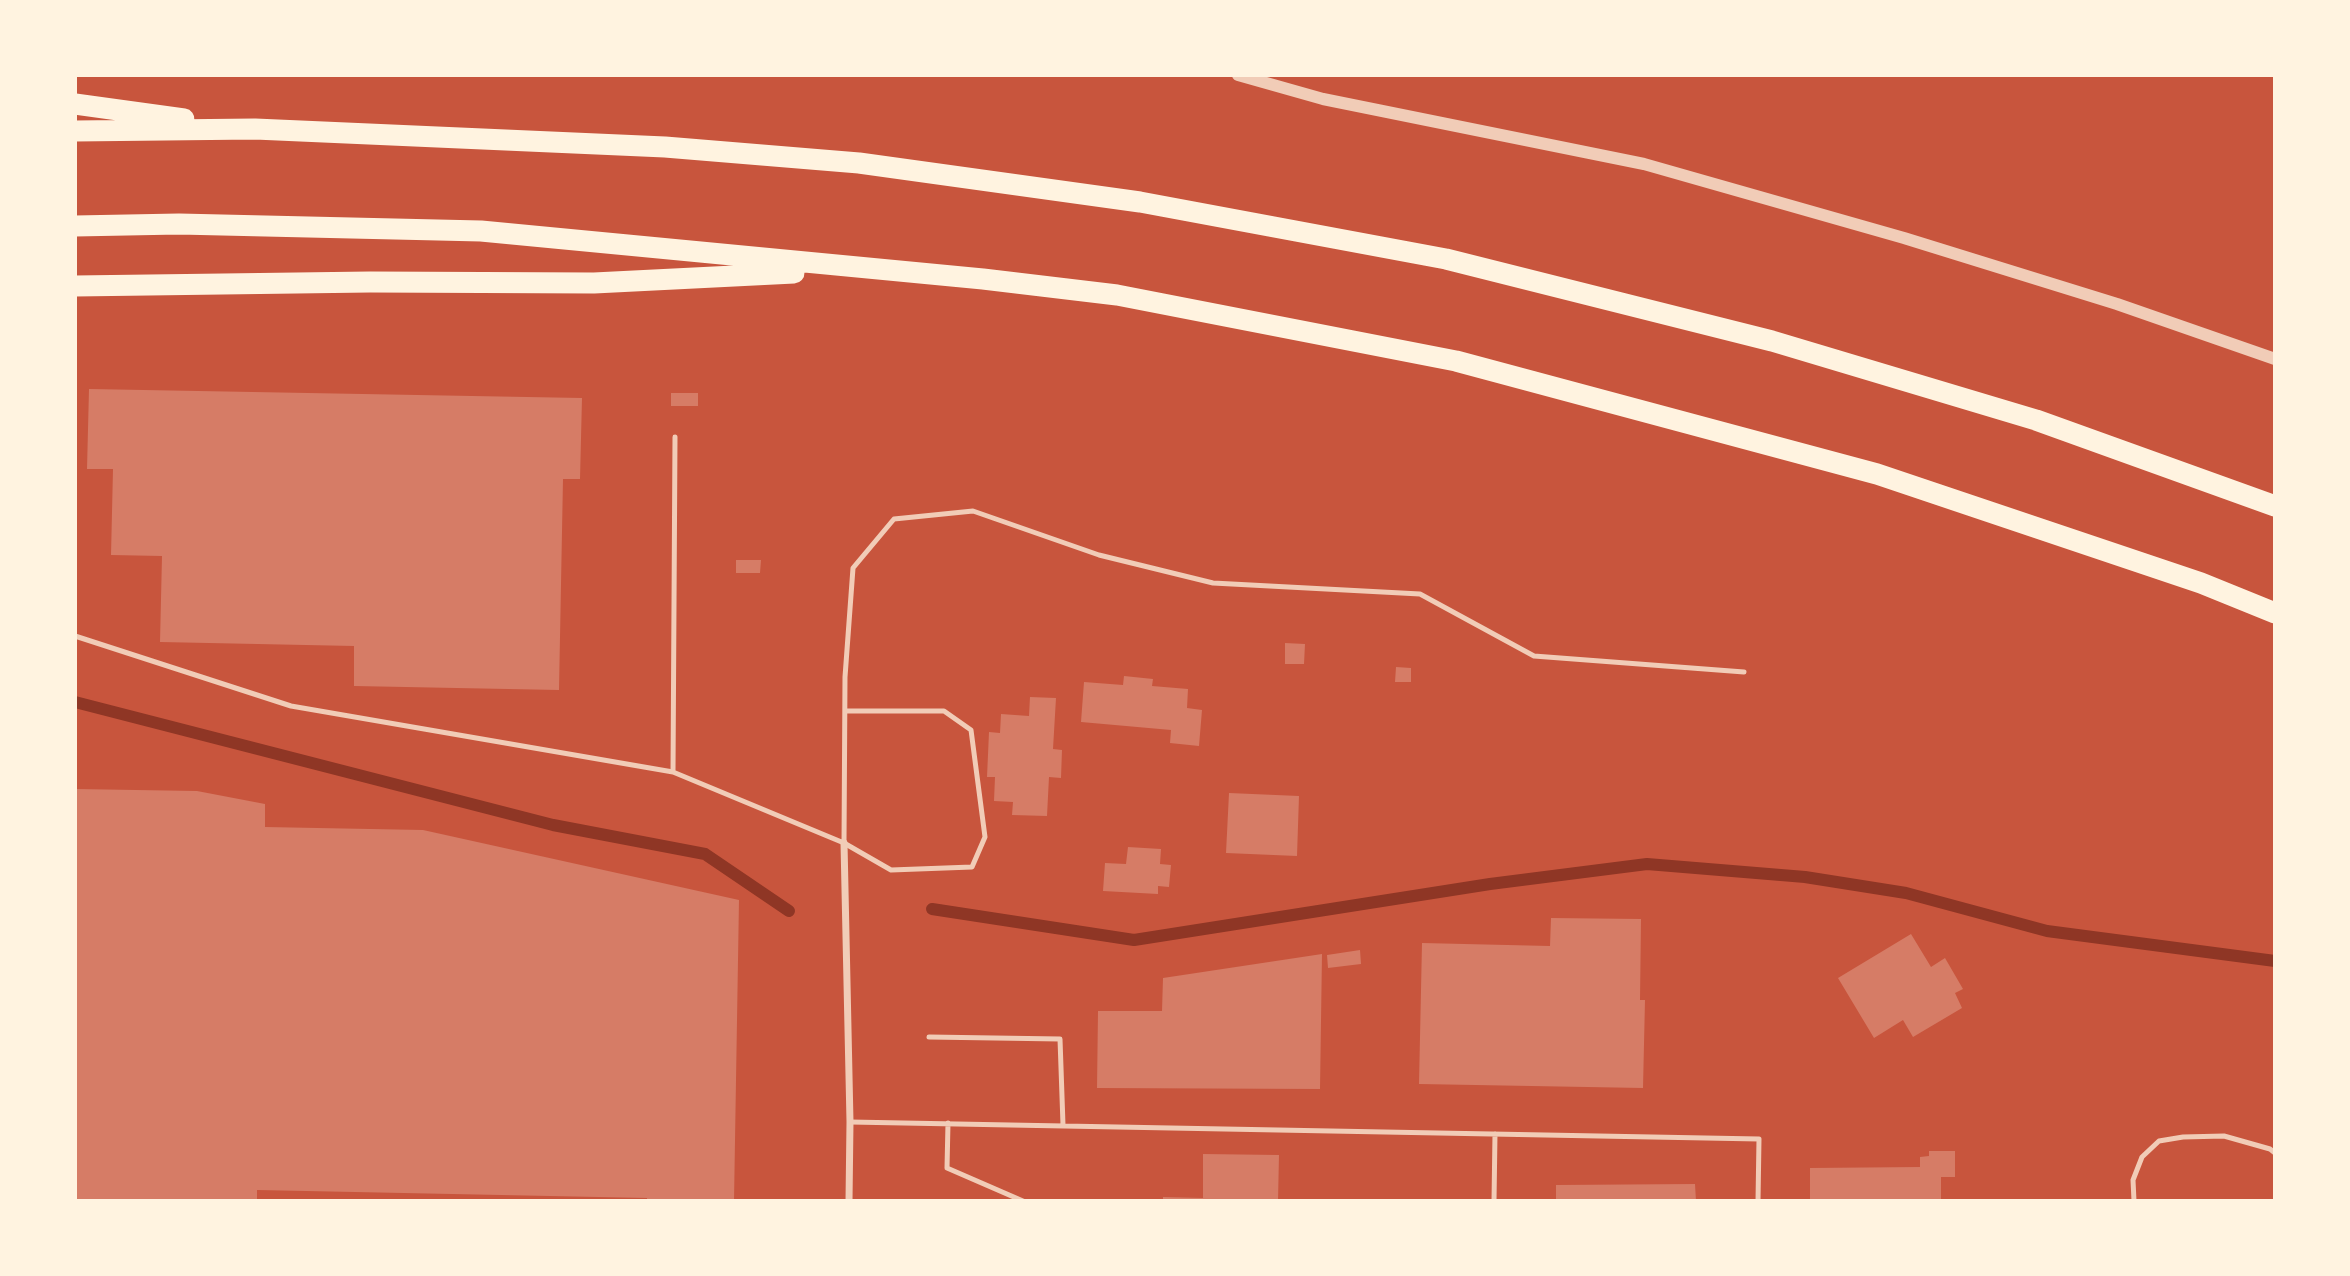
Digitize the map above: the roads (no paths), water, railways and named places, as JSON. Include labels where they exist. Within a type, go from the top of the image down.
[{"type":"highway","points":[[75,104],[255,129]]},
{"type":"highway","points":[[75,131],[255,129],[665,147],[845,162],[1174,207],[1446,259],[1772,341],[2036,420],[2275,506]]},
{"type":"highway","points":[[75,226],[180,224],[481,232],[983,279],[1116,295],[1456,361],[1877,474],[2201,583],[2275,613]]},
{"type":"highway","points":[[75,286],[370,282],[594,283],[866,269]]},
{"type":"street","points":[[1238,75],[1322,99],[1644,164],[1905,238],[2117,304],[2275,359]]},
{"type":"street","points":[[844,843],[850,1122],[849,1201]]},
{"type":"lane","points":[[673,772],[675,437]]},
{"type":"lane","points":[[844,843],[845,677],[853,568],[894,519],[974,511],[1099,555],[1213,583],[1420,594],[1534,656],[1744,672]]},
{"type":"lane","points":[[75,635],[291,706],[673,772],[844,843],[891,870],[972,867],[985,837],[971,730],[944,711],[845,711]]},
{"type":"lane","points":[[929,1037],[1060,1039],[1063,1125]]},
{"type":"lane","points":[[850,1122],[1759,1139],[1758,1201]]},
{"type":"lane","points":[[948,1123],[947,1168],[1023,1201]]},
{"type":"lane","points":[[1494,1201],[1495,1134]]},
{"type":"lane","points":[[2134,1201],[2133,1180],[2142,1157],[2159,1141],[2183,1137],[2224,1136],[2270,1149],[2275,1153]]},
{"type":"waterway","points":[[75,702],[553,825],[705,854],[789,911]]},
{"type":"waterway","points":[[932,909],[1134,940],[1490,884],[1647,864],[1805,877],[1906,893],[2047,931],[2275,961]]}]
